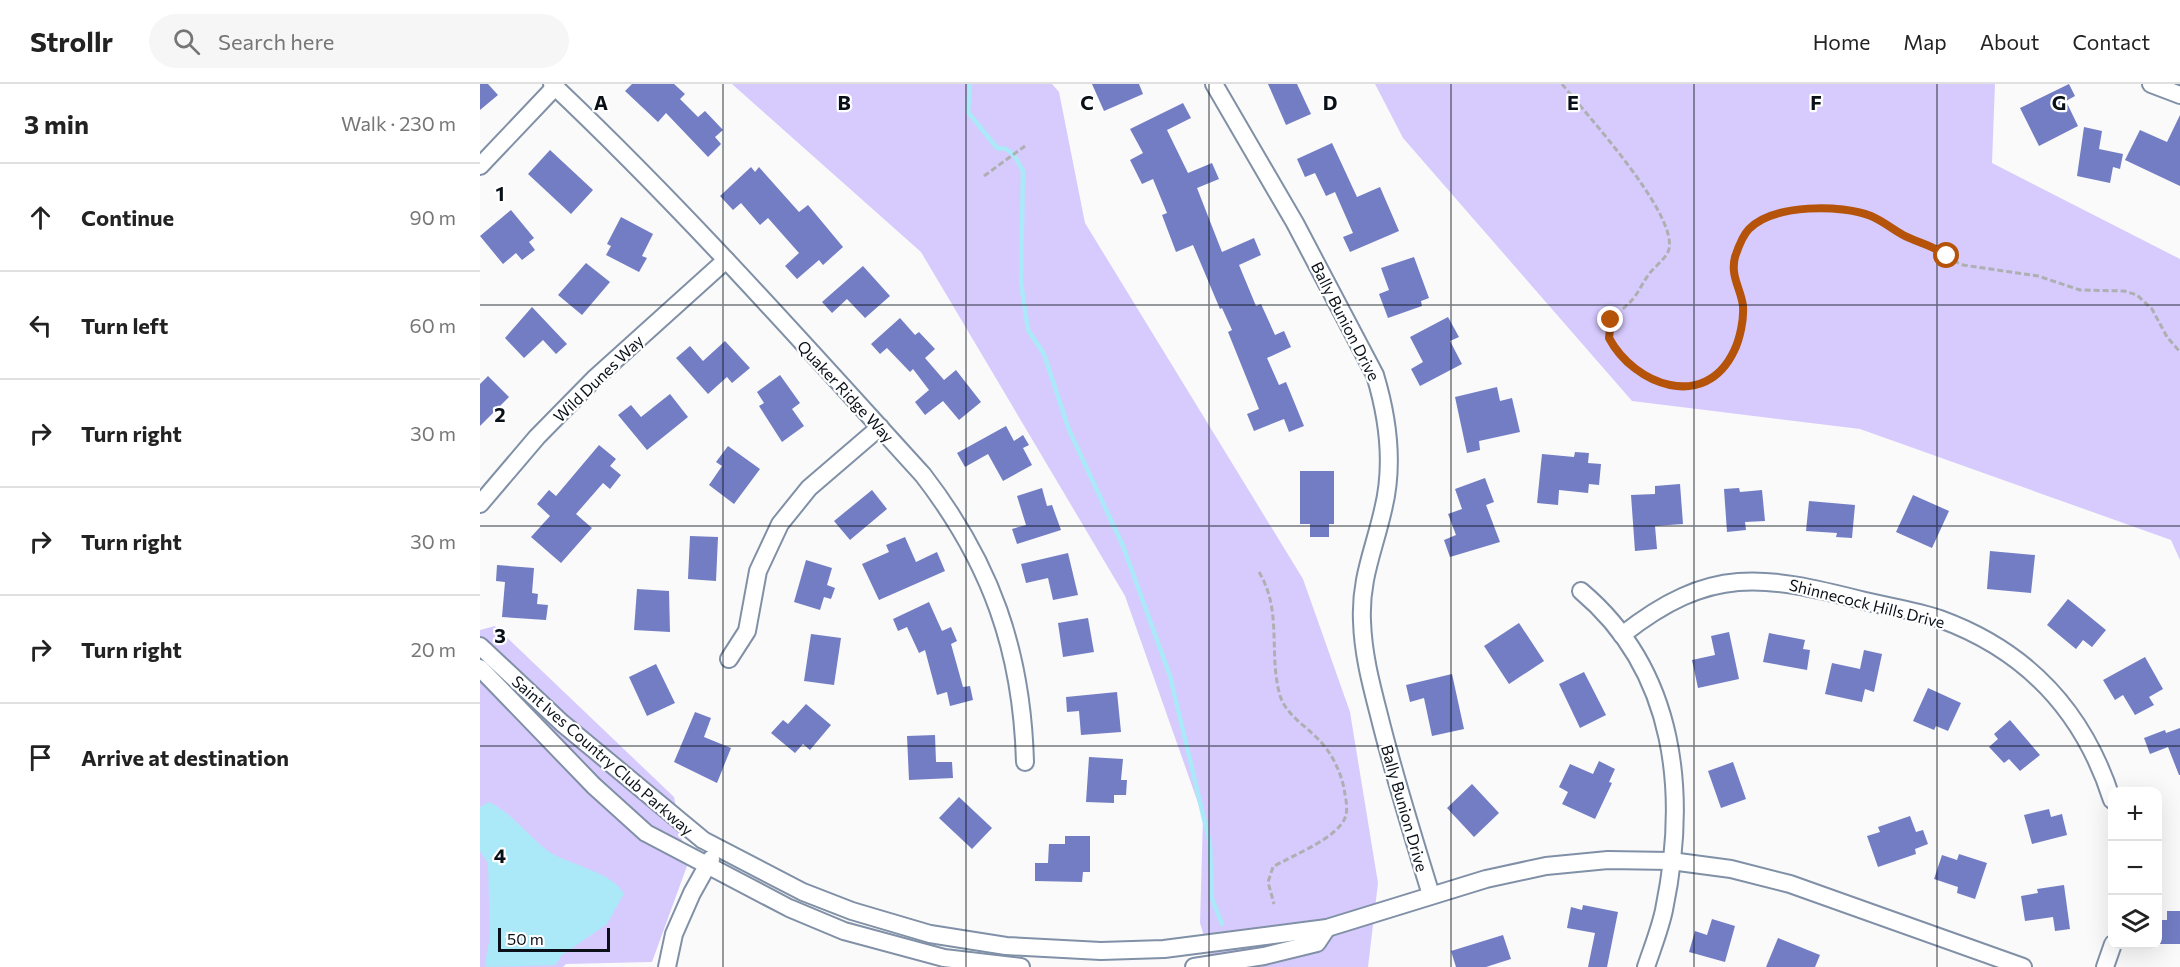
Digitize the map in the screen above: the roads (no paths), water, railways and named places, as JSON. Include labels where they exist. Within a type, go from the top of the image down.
[{"type":"street","name":"Bally Bunion Drive","points":[[1214,84],[1295,223],[1375,375],[1381,394],[1388,445],[1389,480],[1384,509],[1362,585],[1365,656],[1390,759],[1431,895]]},
{"type":"street","points":[[2151,84],[2180,95]]},
{"type":"street","points":[[480,165],[553,86]]},
{"type":"street","name":"Quaker Ridge Way","points":[[553,86],[642,171],[726,260],[880,427],[945,504],[969,541],[1004,621],[1015,663],[1024,729],[1025,762]]},
{"type":"street","name":"Wild Dunes Way","points":[[480,504],[537,437],[594,380],[726,260]]},
{"type":"street","points":[[729,659],[747,632],[758,571],[780,524],[809,488],[880,427]]},
{"type":"street","name":"Shinnecock Hills Drive","points":[[1622,635],[1654,610],[1690,592],[1729,582],[1759,581],[1802,585],[1939,619],[1982,637],[2017,659],[2051,690],[2080,727],[2102,768],[2108,787]]},
{"type":"street","points":[[1581,591],[1600,607],[1622,635],[1651,684],[1670,739],[1675,787],[1671,861],[1664,912],[1646,967]]},
{"type":"street","name":"Saint Ives Country Club Parkway","points":[[480,646],[562,723],[703,840],[803,892],[852,911],[930,934],[1006,946],[1101,951],[1164,949],[1327,928],[1486,879],[1546,866],[1608,860],[1671,861],[1731,869],[1790,884],[2023,967]]},
{"type":"street","name":"Saint Ives Country Club Parkway","points":[[480,668],[594,786],[646,833],[789,908],[844,931],[944,958],[1021,967]]},
{"type":"street","points":[[668,967],[674,934],[692,893],[717,847]]},
{"type":"street","name":"Saint Ives Country Club Parkway","points":[[1194,967],[1264,956],[1317,943],[1327,928]]},
{"type":"street","points":[[2105,967],[2112,949]]},
{"type":"water","points":[[489,802],[514,819],[551,853],[611,880],[624,894],[607,924],[561,956],[556,965],[487,967],[485,964],[490,936],[488,863],[480,851],[480,807]]},
{"type":"waterway","points":[[970,84],[968,112],[997,148],[1006,149],[1014,155],[1023,171],[1021,283],[1028,330],[1044,354],[1069,430],[1123,546],[1170,676],[1210,844],[1212,899],[1222,924]]}]
